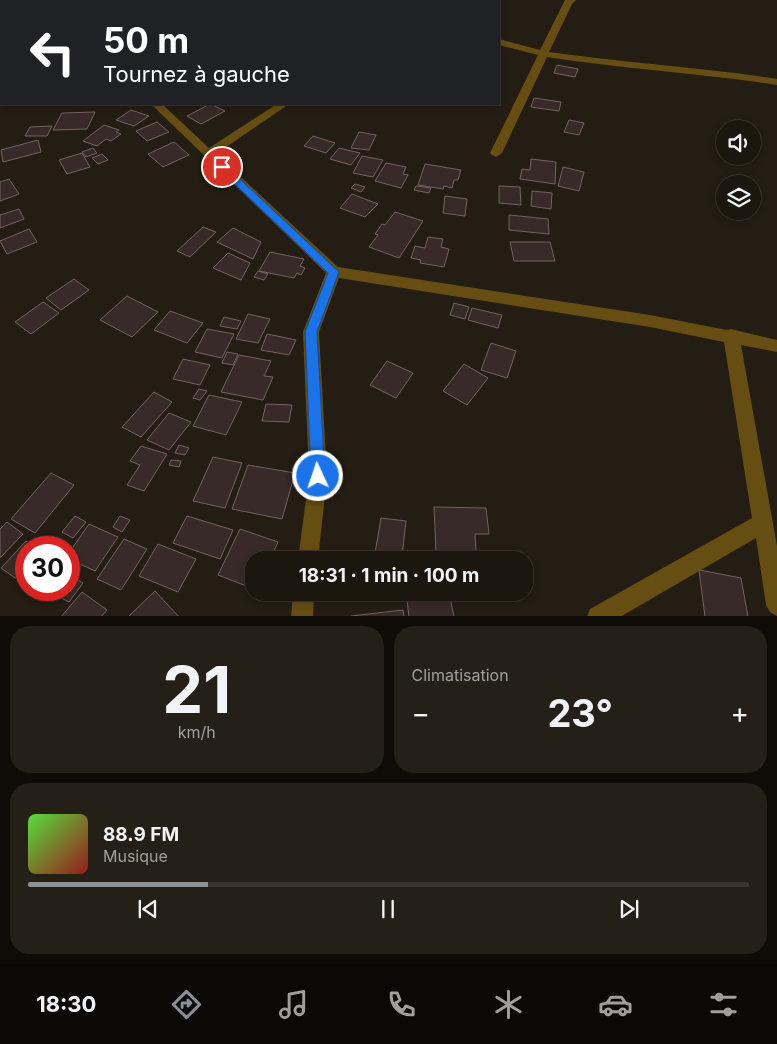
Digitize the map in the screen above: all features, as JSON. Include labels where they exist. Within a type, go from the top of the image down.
[{"type":"street","points":[[496,153],[568,2],[572,0]]},
{"type":"street","points":[[500,42],[544,54],[597,62],[721,73],[777,82]]},
{"type":"street","points":[[157,105],[334,272],[731,335],[777,346]]},
{"type":"street","points":[[208,154],[282,105]]},
{"type":"street","points":[[309,551],[318,476],[311,332],[334,272]]},
{"type":"street","points":[[731,335],[777,604]]},
{"type":"street","points":[[598,616],[762,523]]},
{"type":"street","points":[[302,616],[303,601]]},
{"type":"building","points":[[557,65],[578,69],[575,77],[554,73]]},
{"type":"building","points":[[534,98],[561,102],[559,111],[531,107]]},
{"type":"building","points":[[208,105],[225,111],[201,124],[187,116]]},
{"type":"building","points":[[131,110],[149,116],[134,126],[116,120]]},
{"type":"building","points":[[95,112],[87,129],[53,130],[62,113]]},
{"type":"building","points":[[569,120],[584,123],[579,135],[564,132]]},
{"type":"building","points":[[157,122],[169,132],[147,141],[136,131]]},
{"type":"building","points":[[104,125],[119,130],[116,132],[121,134],[111,141],[106,139],[97,146],[83,141]]},
{"type":"building","points":[[52,126],[47,136],[25,136],[30,127]]},
{"type":"building","points":[[359,132],[376,135],[369,150],[351,148]]},
{"type":"building","points":[[313,136],[335,143],[326,153],[304,146]]},
{"type":"building","points":[[38,140],[41,152],[3,162],[1,150]]},
{"type":"building","points":[[174,142],[189,155],[163,167],[148,154]]},
{"type":"building","points":[[93,148],[97,153],[86,157],[82,152]]},
{"type":"building","points":[[339,148],[360,153],[351,165],[330,159]]},
{"type":"building","points":[[82,153],[90,167],[67,174],[59,160]]},
{"type":"building","points":[[102,154],[108,160],[98,164],[92,158]]},
{"type":"building","points":[[362,156],[383,160],[373,177],[353,173]]},
{"type":"building","points":[[531,159],[556,162],[555,184],[520,179],[522,169],[530,170]]},
{"type":"building","points":[[386,163],[406,167],[403,174],[408,175],[401,188],[375,181]]},
{"type":"building","points":[[425,164],[461,170],[458,180],[454,180],[452,188],[444,186],[443,189],[418,185]]},
{"type":"building","points":[[563,167],[584,172],[579,191],[558,186]]},
{"type":"building","points":[[9,179],[19,194],[0,201],[0,182]]},
{"type":"building","points":[[355,184],[365,187],[361,192],[351,188]]},
{"type":"building","points":[[416,186],[431,188],[429,193],[414,190]]},
{"type":"building","points":[[499,186],[520,187],[521,205],[499,203]]},
{"type":"building","points":[[532,191],[552,193],[551,209],[531,206]]},
{"type":"building","points":[[352,194],[378,204],[365,217],[340,208]]},
{"type":"building","points":[[445,196],[467,199],[465,216],[443,213]]},
{"type":"building","points":[[19,209],[24,219],[0,228],[0,215]]},
{"type":"building","points":[[395,212],[423,221],[399,258],[369,247],[378,235],[375,234],[382,224],[385,225]]},
{"type":"building","points":[[509,215],[548,219],[549,234],[509,230]]},
{"type":"building","points":[[203,227],[216,232],[190,257],[177,251]]},
{"type":"building","points":[[233,228],[261,242],[253,259],[217,242]]},
{"type":"building","points":[[29,229],[37,242],[7,254],[0,241]]},
{"type":"building","points":[[428,237],[443,239],[441,247],[449,249],[444,267],[420,263],[421,260],[411,258],[415,246],[425,248]]},
{"type":"building","points":[[510,242],[550,242],[555,261],[514,261]]},
{"type":"building","points":[[270,252],[304,259],[300,266],[305,268],[301,275],[297,273],[294,278],[259,271]]},
{"type":"building","points":[[228,253],[250,263],[241,280],[213,268]]},
{"type":"building","points":[[258,271],[268,274],[264,280],[254,277]]},
{"type":"building","points":[[74,279],[89,290],[61,310],[46,298]]},
{"type":"building","points":[[127,296],[158,312],[132,337],[100,320]]},
{"type":"building","points":[[43,302],[59,313],[31,334],[15,322]]},
{"type":"building","points":[[454,303],[469,307],[465,319],[450,315]]},
{"type":"building","points":[[472,308],[502,315],[498,328],[468,320]]},
{"type":"building","points":[[170,311],[203,323],[187,343],[154,330]]},
{"type":"building","points":[[248,314],[270,319],[258,343],[236,339]]},
{"type":"building","points":[[224,317],[241,321],[237,329],[220,326]]},
{"type":"building","points":[[207,329],[234,334],[222,358],[195,352]]},
{"type":"building","points":[[267,334],[296,340],[289,355],[261,350]]},
{"type":"building","points":[[491,343],[516,351],[507,378],[481,370]]},
{"type":"building","points":[[227,352],[238,354],[233,365],[222,363]]},
{"type":"building","points":[[239,355],[271,361],[264,376],[273,377],[263,400],[221,392]]},
{"type":"building","points":[[183,359],[210,365],[200,385],[173,379]]},
{"type":"building","points":[[387,361],[413,373],[396,398],[370,385]]},
{"type":"building","points":[[464,364],[488,378],[467,405],[443,391]]},
{"type":"building","points":[[199,389],[207,391],[200,400],[193,398]]},
{"type":"building","points":[[154,392],[172,402],[141,437],[122,427]]},
{"type":"building","points":[[209,395],[242,402],[226,435],[193,426]]},
{"type":"building","points":[[266,404],[292,405],[289,422],[262,421]]},
{"type":"building","points":[[169,413],[191,422],[169,450],[147,440]]},
{"type":"building","points":[[179,445],[189,448],[185,455],[175,453]]},
{"type":"building","points":[[141,446],[167,454],[144,491],[127,485],[140,465],[130,461]]},
{"type":"building","points":[[213,457],[242,463],[225,508],[193,501]]},
{"type":"building","points":[[171,460],[181,461],[179,467],[169,465]]},
{"type":"building","points":[[248,465],[295,473],[282,519],[232,509]]},
{"type":"building","points":[[51,473],[74,485],[35,533],[11,519]]},
{"type":"building","points":[[434,507],[486,508],[489,534],[475,534],[476,551],[436,551]]},
{"type":"building","points":[[75,516],[86,522],[75,536],[69,536],[62,532]]},
{"type":"building","points":[[120,516],[130,520],[122,532],[113,527]]},
{"type":"building","points":[[187,516],[233,530],[220,559],[173,543]]},
{"type":"building","points":[[381,518],[406,521],[403,551],[375,551]]},
{"type":"building","points":[[7,522],[23,534],[15,536],[15,542],[0,558],[0,529]]},
{"type":"building","points":[[89,524],[118,537],[95,571],[80,564],[80,537]]},
{"type":"building","points":[[240,529],[278,542],[274,551],[245,551],[245,586],[218,575]]},
{"type":"building","points":[[124,539],[147,549],[121,590],[97,579]]},
{"type":"building","points":[[158,544],[196,559],[178,592],[139,576]]},
{"type":"building","points":[[15,553],[15,578],[1,568]]},
{"type":"building","points":[[699,570],[741,578],[748,616],[705,616]]},
{"type":"building","points":[[155,591],[178,616],[129,616]]},
{"type":"building","points":[[82,592],[107,610],[102,616],[62,616],[74,601],[80,601]]},
{"type":"building","points":[[407,601],[451,601],[454,616],[409,616]]},
{"type":"building","points":[[403,610],[404,616],[351,616]]},
{"type":"route","points":[[222,167],[334,272],[311,332],[318,476]]}]
